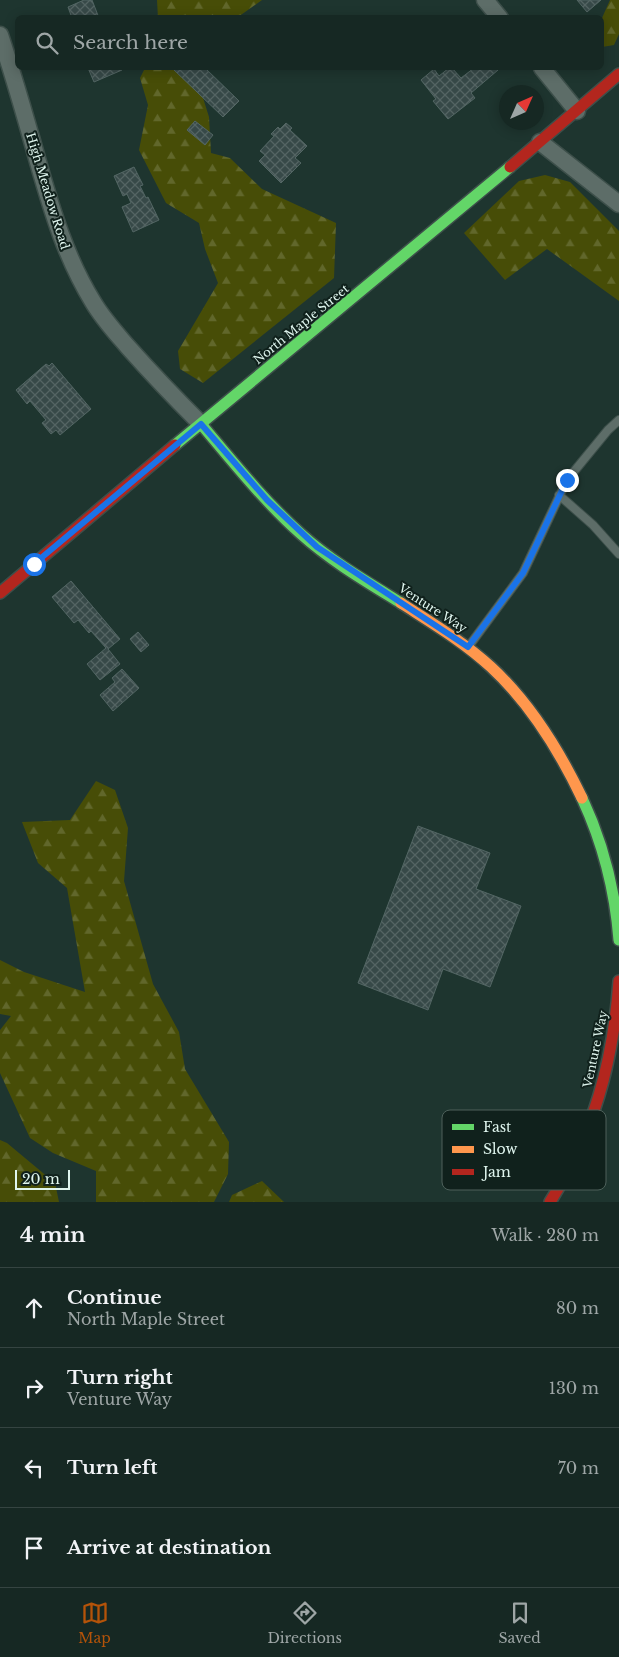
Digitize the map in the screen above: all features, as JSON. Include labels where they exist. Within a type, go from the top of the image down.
[{"type":"street","points":[[485,0],[498,15]]},
{"type":"street","name":"High Meadow Road","points":[[0,35],[54,218],[64,248],[76,272],[108,324],[160,383],[201,424]]},
{"type":"street","points":[[544,70],[576,111]]},
{"type":"street","name":"North Maple Street","points":[[0,593],[619,74]]},
{"type":"street","points":[[540,142],[619,204]]},
{"type":"street","name":"Venture Way","points":[[201,424],[267,500],[317,547],[468,647],[520,698],[539,723],[572,777],[590,817],[608,869],[616,909],[619,940]]},
{"type":"street","name":"Venture Way","points":[[596,1110],[612,1046],[618,1008],[619,981]]},
{"type":"street","name":"Venture Way","points":[[550,1202],[557,1190]]},
{"type":"lane","points":[[468,647],[523,573],[567,480],[608,430],[619,420]]},
{"type":"lane","points":[[559,495],[593,525],[619,554]]},
{"type":"green space","points":[[157,0],[262,0],[241,15],[158,15]]},
{"type":"green space","points":[[610,0],[619,0],[619,34],[614,45],[604,47],[603,15]]},
{"type":"green space","points":[[144,70],[205,70],[198,82],[209,117],[211,153],[230,158],[262,189],[336,223],[334,278],[203,383],[180,369],[178,351],[218,283],[205,249],[199,223],[166,203],[139,150],[148,105],[140,78]]},
{"type":"green space","points":[[545,175],[570,182],[619,231],[619,301],[547,249],[505,280],[464,233],[519,181]]},
{"type":"green space","points":[[96,781],[115,790],[128,828],[124,881],[153,984],[179,1032],[185,1069],[229,1142],[228,1174],[214,1202],[96,1202],[96,1171],[53,1153],[30,1138],[0,1073],[0,1030],[11,1016],[0,1014],[0,960],[24,972],[85,992],[67,888],[38,863],[22,822],[70,820]]},
{"type":"green space","points":[[0,1140],[7,1143],[55,1183],[59,1202],[0,1202]]},
{"type":"green space","points":[[262,1181],[284,1202],[229,1202],[232,1195]]},
{"type":"building","points":[[84,0],[92,0],[98,15],[71,15],[68,7]]},
{"type":"building","points":[[577,0],[601,0],[587,12]]},
{"type":"building","points":[[89,70],[122,70],[94,82]]},
{"type":"building","points":[[174,70],[207,70],[239,101],[223,117]]},
{"type":"building","points":[[433,70],[439,76],[446,70],[454,70],[461,78],[471,70],[498,70],[471,93],[475,98],[448,119],[433,101],[436,99],[421,80]]},
{"type":"building","points":[[195,121],[213,135],[205,145],[187,130]]},
{"type":"building","points":[[286,123],[292,128],[290,130],[307,146],[295,158],[301,163],[281,183],[259,161],[265,155],[260,151],[274,136],[271,134],[278,127],[280,129]]},
{"type":"building","points":[[134,167],[143,185],[140,186],[146,198],[148,197],[159,220],[133,232],[122,207],[131,203],[127,194],[123,196],[114,176]]},
{"type":"building","points":[[52,363],[91,409],[60,435],[56,430],[51,434],[42,423],[46,420],[30,401],[27,404],[16,390],[46,364],[49,366]]},
{"type":"building","points":[[71,581],[120,639],[108,649],[120,664],[100,680],[87,664],[106,648],[78,620],[74,623],[52,597]]},
{"type":"building","points":[[138,632],[149,645],[141,652],[130,639]]},
{"type":"building","points":[[122,669],[139,688],[113,711],[100,695],[115,682],[112,678]]},
{"type":"building","points":[[418,826],[490,853],[476,889],[521,906],[490,987],[443,969],[428,1010],[358,983]]},
{"type":"traffic: fast","points":[[175,445],[510,167]]},
{"type":"traffic: fast","points":[[201,424],[262,495],[301,534],[337,562],[401,603]]},
{"type":"traffic: fast","points":[[582,798],[596,832],[607,867],[619,940]]},
{"type":"traffic: slow","points":[[401,603],[470,649],[505,681],[542,728],[564,762],[582,798]]},
{"type":"traffic: jam","points":[[510,167],[619,74]]},
{"type":"traffic: jam","points":[[0,593],[175,445]]},
{"type":"traffic: jam","points":[[594,1110],[612,1040],[619,981]]},
{"type":"traffic: jam","points":[[550,1202],[557,1190]]},
{"type":"route","points":[[34,564],[201,424],[267,500],[317,547],[353,573],[468,647],[523,573],[567,480]]}]
